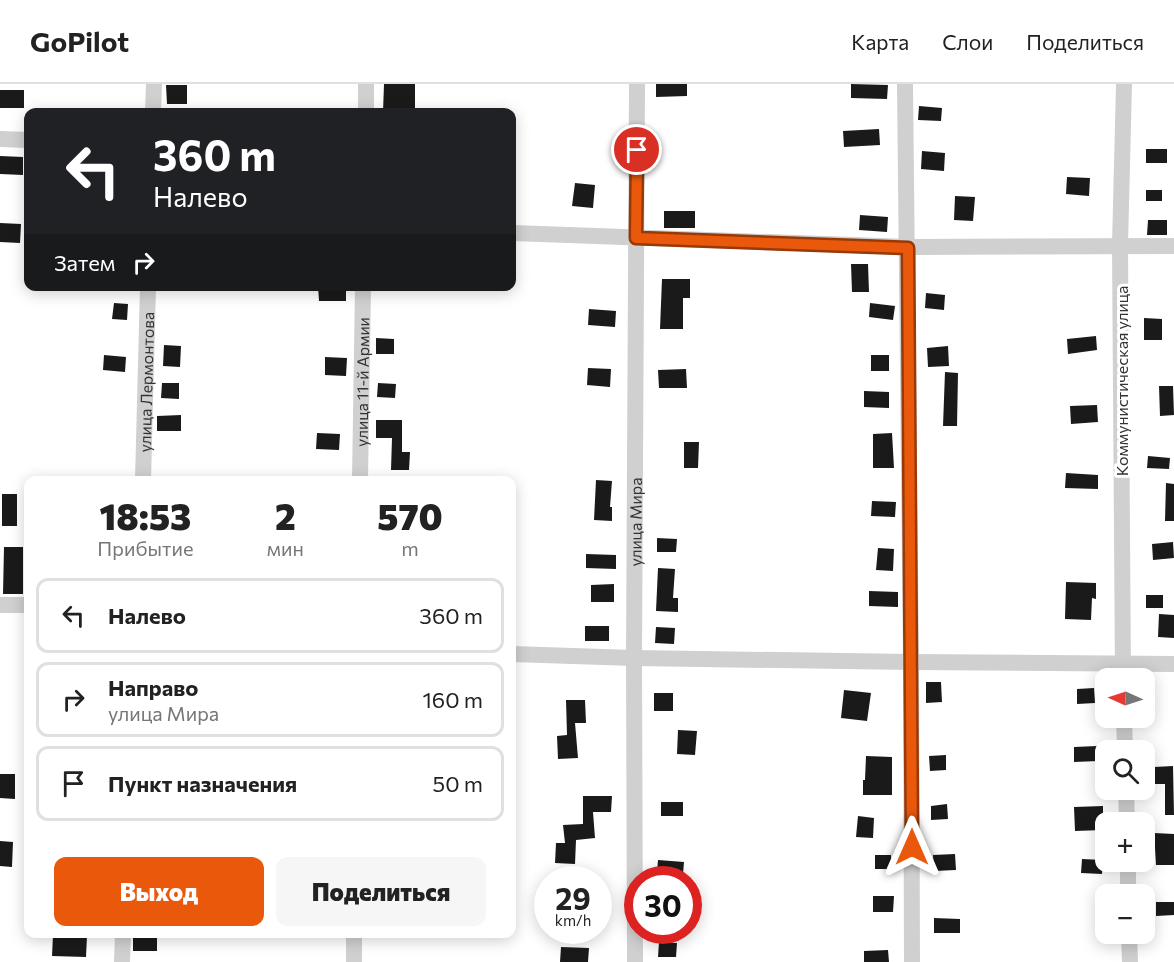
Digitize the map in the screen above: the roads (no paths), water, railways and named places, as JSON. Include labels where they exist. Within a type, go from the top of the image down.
[{"type":"street","points":[[153,108],[154,84]]},
{"type":"street","points":[[366,84],[366,108]]},
{"type":"street","name":"улица Мира","points":[[635,962],[633,658],[637,84]]},
{"type":"street","points":[[905,84],[912,962]]},
{"type":"street","name":"Коммунистическая улица","points":[[1123,668],[1120,245],[1124,84]]},
{"type":"street","points":[[0,139],[24,140]]},
{"type":"street","points":[[516,233],[908,248],[1174,246]]},
{"type":"street","name":"улица Лермонтова","points":[[143,476],[148,291]]},
{"type":"street","name":"улица 11-й Армии","points":[[360,476],[363,291]]},
{"type":"street","points":[[0,605],[24,605]]},
{"type":"street","points":[[516,654],[911,662],[1095,669]]},
{"type":"street","points":[[1140,668],[1174,664]]},
{"type":"street","points":[[122,962],[123,938]]},
{"type":"street","points":[[354,938],[354,962]]},
{"type":"street","points":[[1130,944],[1130,962]]}]
